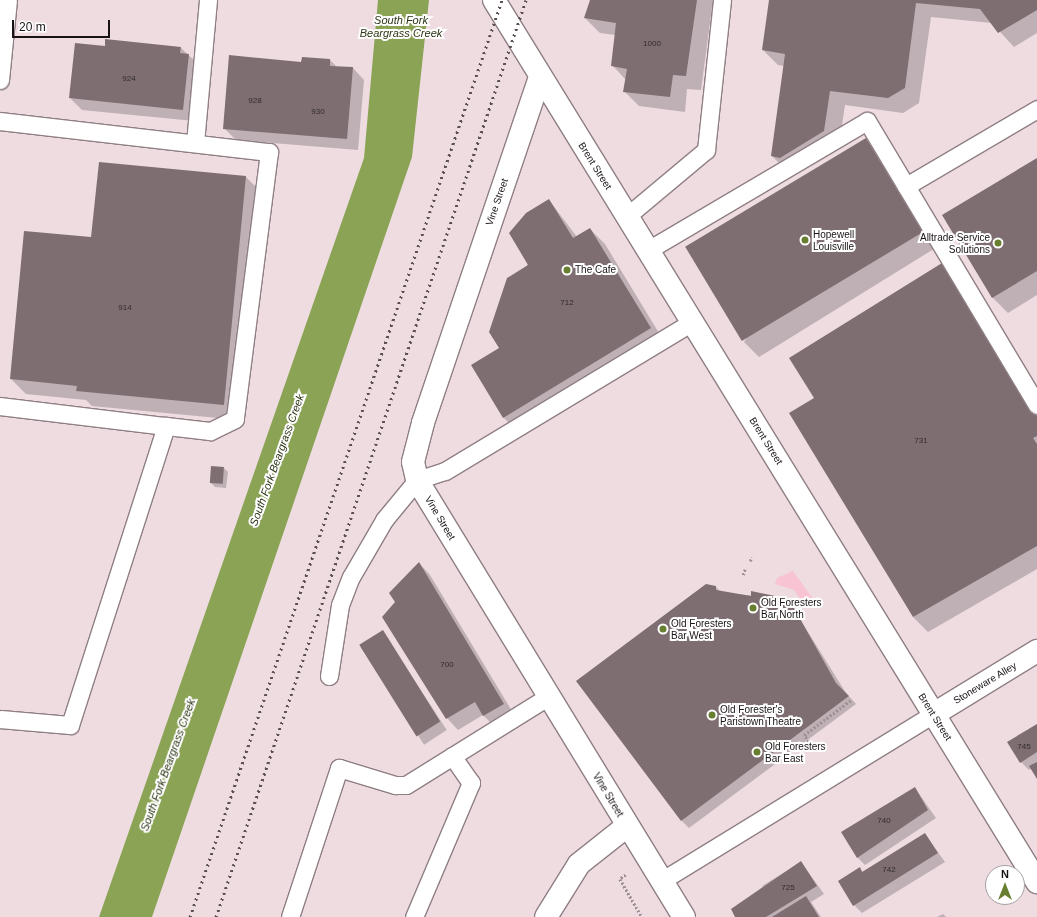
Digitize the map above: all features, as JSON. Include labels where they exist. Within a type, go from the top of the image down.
[{"type":"street","name":"Brent Street","points":[[494,0],[1037,882]]},
{"type":"street","name":"Vine Street","points":[[540,77],[423,423],[413,462],[417,480],[684,917]]},
{"type":"street","name":"Stoneware Alley","points":[[934,714],[1037,651]]},
{"type":"street","points":[[546,917],[579,864],[627,826]]},
{"type":"lane","points":[[0,80],[8,0]]},
{"type":"lane","points":[[195,143],[208,0]]},
{"type":"lane","points":[[627,216],[706,150],[722,0]]},
{"type":"lane","points":[[906,186],[1037,109]]},
{"type":"lane","points":[[0,121],[269,152],[235,419],[210,431],[0,406]]},
{"type":"lane","points":[[648,250],[867,121],[1037,405]]},
{"type":"lane","points":[[329,676],[340,605],[350,577],[384,520],[417,480],[445,471],[692,322]]},
{"type":"lane","points":[[0,719],[70,725],[166,426]]},
{"type":"lane","points":[[290,917],[339,768],[395,785],[406,785],[549,696]]},
{"type":"lane","points":[[662,881],[934,714]]},
{"type":"lane","points":[[414,917],[471,783],[452,756]]},
{"type":"path","points":[[750,561],[752,557]]},
{"type":"path","points":[[743,575],[745,569]]},
{"type":"path","points":[[811,745],[804,735],[851,700]]},
{"type":"shaded area","points":[[793,571],[816,603],[801,600],[794,590],[775,584],[777,578]]},
{"type":"water","name":"South Fork Beargrass Creek","points":[[378,0],[429,0],[412,157],[152,917],[99,917],[364,158]]},
{"type":"building","points":[[590,0],[697,0],[686,76],[673,75],[670,97],[623,92],[627,69],[611,66],[616,23],[584,18]]},
{"type":"building","points":[[769,0],[1037,0],[1037,10],[998,33],[980,9],[916,3],[905,88],[888,98],[830,91],[824,131],[780,158],[771,156],[785,54],[762,50]]},
{"type":"building","points":[[105,39],[181,47],[180,53],[189,54],[183,110],[69,98],[75,43],[105,46]]},
{"type":"building","points":[[229,55],[301,62],[302,57],[330,59],[330,66],[353,67],[347,139],[223,129]]},
{"type":"building","name":"Hopewell Louisville","points":[[866,138],[923,232],[742,341],[685,247]]},
{"type":"building","name":"Alltrade Service Solutions","points":[[1037,158],[1037,271],[992,298],[942,215]]},
{"type":"building","points":[[99,162],[246,176],[224,405],[76,391],[77,386],[10,379],[24,231],[91,237]]},
{"type":"building","points":[[549,199],[573,238],[590,228],[651,328],[503,418],[471,365],[499,348],[489,332],[507,278],[528,265],[509,233],[526,213]]},
{"type":"building","points":[[942,263],[1037,416],[1037,436],[1033,438],[1037,444],[1037,546],[913,617],[789,413],[814,398],[789,358]]},
{"type":"building","points":[[211,466],[224,467],[223,484],[210,483]]},
{"type":"building","points":[[419,562],[504,704],[483,716],[475,702],[446,719],[382,617],[395,602],[389,593]]},
{"type":"building","name":"Old Forester's Paristown Theatre","points":[[706,584],[716,586],[716,590],[751,596],[751,591],[789,599],[836,683],[849,696],[681,821],[576,681]]},
{"type":"building","points":[[383,630],[440,722],[416,736],[359,645]]},
{"type":"building","points":[[1037,724],[1037,752],[1020,763],[1007,742]]},
{"type":"building","points":[[1037,762],[1037,779],[1029,766]]},
{"type":"building","points":[[915,787],[928,810],[857,858],[841,832]]},
{"type":"building","points":[[925,833],[938,853],[853,906],[838,881],[860,867],[862,872]]},
{"type":"building","points":[[801,861],[817,886],[766,917],[735,917],[731,909]]},
{"type":"building","points":[[806,896],[819,917],[772,917]]},
{"type":"railway","points":[[190,917],[502,0]]},
{"type":"railway","points":[[216,917],[526,0]]},
{"type":"place","name":"Hopewell Louisville","points":[[805,240]]},
{"type":"place","name":"Alltrade Service Solutions","points":[[998,243]]},
{"type":"place","name":"The Cafe","points":[[567,270]]},
{"type":"place","name":"Old Foresters Bar North","points":[[753,608]]},
{"type":"place","name":"Old Foresters Bar West","points":[[663,629]]},
{"type":"place","name":"Old Forester's Paristown Theatre","points":[[712,715]]},
{"type":"place","name":"Old Foresters Bar East","points":[[757,752]]}]
